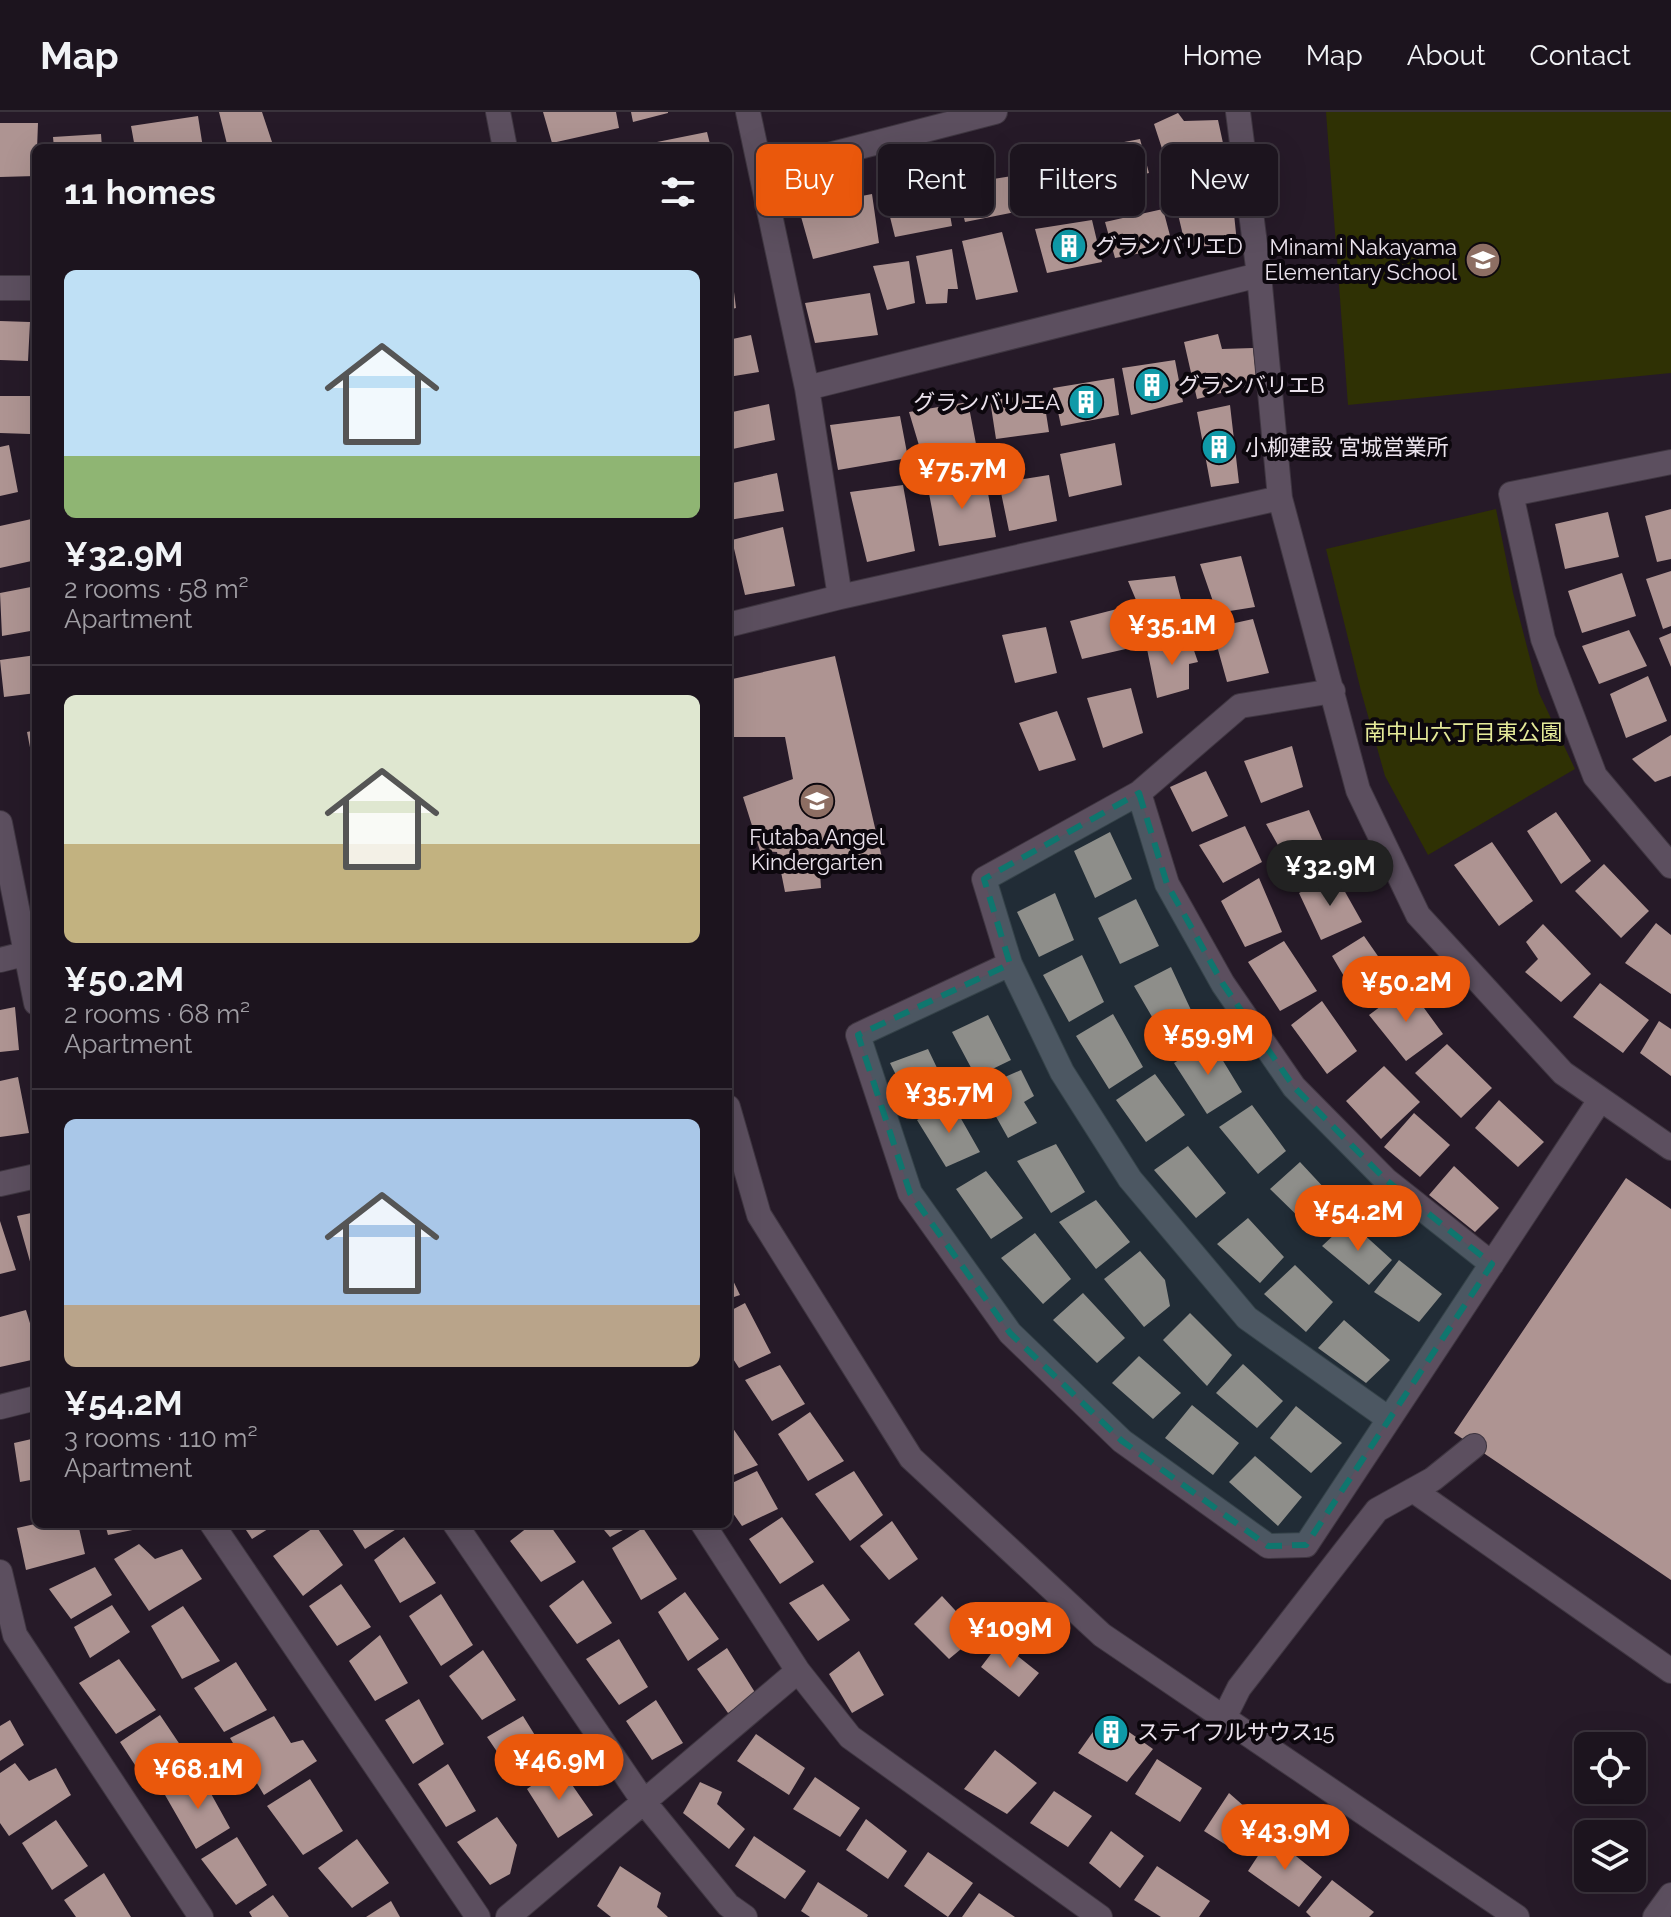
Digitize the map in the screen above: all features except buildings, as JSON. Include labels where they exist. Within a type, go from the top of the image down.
[{"type":"street","points":[[498,112],[504,144]]},
{"type":"street","points":[[748,112],[756,144]]},
{"type":"street","points":[[862,146],[995,112]]},
{"type":"street","points":[[1238,112],[1259,275],[1280,498],[1358,790],[1418,915],[1563,1073],[1671,1148]]},
{"type":"street","points":[[772,216],[807,388],[840,597]]},
{"type":"street","points":[[807,388],[1259,275]]},
{"type":"street","points":[[0,288],[32,288]]},
{"type":"street","points":[[1671,462],[1511,494],[1543,639],[1595,776],[1671,866]]},
{"type":"street","points":[[732,624],[1280,498]]},
{"type":"street","points":[[1333,691],[1240,706],[1139,793],[984,879],[1010,964],[1062,1072],[1130,1179],[1247,1318],[1389,1419]]},
{"type":"street","points":[[1139,793],[1167,884],[1223,984],[1294,1087],[1386,1180],[1492,1264]]},
{"type":"street","points":[[0,823],[31,952],[0,960]]},
{"type":"street","points":[[1010,964],[858,1035],[910,1193],[1010,1333],[1122,1441],[1268,1546],[1306,1545],[1600,1100]]},
{"type":"street","points":[[732,1121],[759,1215],[911,1458],[1102,1635],[1517,1917]]},
{"type":"street","points":[[0,1184],[32,1177]]},
{"type":"street","points":[[0,1407],[32,1399]]},
{"type":"street","points":[[1224,1718],[1239,1688],[1377,1510],[1433,1479],[1474,1446]]},
{"type":"street","points":[[1413,1490],[1671,1671]]},
{"type":"street","points":[[215,1528],[478,1917]]},
{"type":"street","points":[[458,1528],[644,1802],[728,1905],[745,1917]]},
{"type":"street","points":[[706,1528],[798,1671],[850,1737],[1100,1917]]},
{"type":"street","points":[[0,1572],[15,1635],[201,1917]]},
{"type":"street","points":[[508,1917],[798,1671]]},
{"type":"street","points":[[1655,1917],[1671,1895]]},
{"type":"highlighted area","points":[[1139,793],[1167,884],[1223,984],[1294,1087],[1386,1180],[1492,1264],[1306,1545],[1268,1546],[1122,1441],[1010,1333],[910,1193],[858,1035],[1010,964],[984,879]]},
{"type":"green space","name":"Minami Nakayama Elementary School","points":[[1326,112],[1671,112],[1671,373],[1348,405]]},
{"type":"green space","name":"南中山六丁目東公園","points":[[1496,509],[1513,593],[1539,693],[1575,769],[1428,855],[1385,776],[1326,549]]},
{"type":"place","name":"グランバリエD","points":[[1069,246]]},
{"type":"place","name":"Minami Nakayama Elementary School","points":[[1483,260]]},
{"type":"place","name":"グランバリエB","points":[[1152,385]]},
{"type":"place","name":"グランバリエA","points":[[1086,402]]},
{"type":"place","name":"小柳建設 宮城営業所","points":[[1219,447]]},
{"type":"place","name":"Futaba Angel Kindergarten","points":[[817,801]]},
{"type":"place","name":"ステイフルサウス15","points":[[1111,1732]]}]
